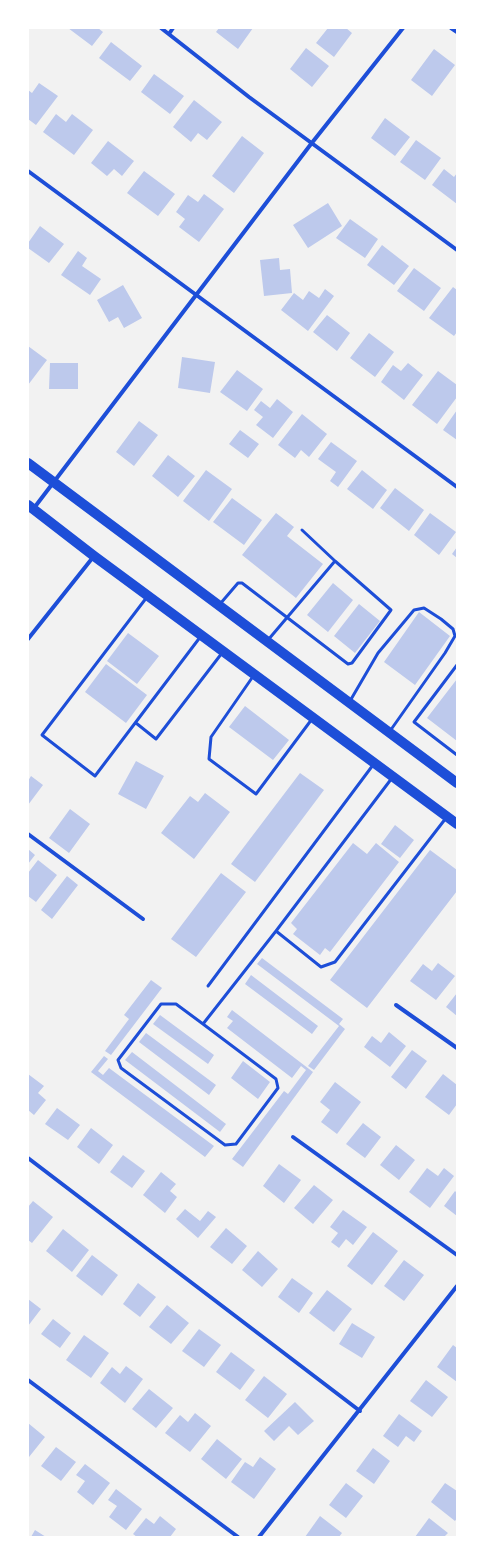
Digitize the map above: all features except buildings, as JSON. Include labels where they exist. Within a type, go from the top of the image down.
[{"type":"main road","points":[[28,463],[457,783]]},
{"type":"main road","points":[[31,507],[94,556],[457,824]]},
{"type":"street","points":[[161,28],[311,144],[457,250]]},
{"type":"street","points":[[169,34],[173,28]]},
{"type":"street","points":[[31,507],[54,482],[311,144],[403,28]]},
{"type":"street","points":[[451,28],[457,32]]},
{"type":"street","points":[[28,170],[457,487]]},
{"type":"street","points":[[28,639],[94,556]]},
{"type":"street","points":[[28,834],[143,919]]},
{"type":"street","points":[[396,1004],[457,1048]]},
{"type":"street","points":[[293,1137],[457,1255]]},
{"type":"street","points":[[28,1158],[360,1411]]},
{"type":"street","points":[[259,1537],[360,1411],[457,1286]]},
{"type":"street","points":[[28,1380],[238,1537]]},
{"type":"lane","points":[[219,605],[238,583],[242,583],[348,664],[352,663],[391,610],[302,530]]},
{"type":"lane","points":[[267,641],[335,561]]},
{"type":"lane","points":[[148,596],[42,735],[94,776],[202,635]]},
{"type":"lane","points":[[349,702],[378,653],[414,610],[424,608],[441,619],[453,629],[455,636],[390,733]]},
{"type":"lane","points":[[136,723],[156,739],[224,652]]},
{"type":"lane","points":[[457,665],[414,722],[457,755]]},
{"type":"lane","points":[[254,675],[211,737],[209,759],[250,790],[256,794],[313,718]]},
{"type":"lane","points":[[208,986],[374,763]]},
{"type":"lane","points":[[202,1024],[276,932],[393,777]]},
{"type":"lane","points":[[276,932],[321,967],[335,962],[447,817]]},
{"type":"lane","points":[[161,1004],[176,1004],[202,1024],[276,1079],[278,1088],[236,1144],[225,1145],[121,1068],[118,1060],[161,1004]]}]
